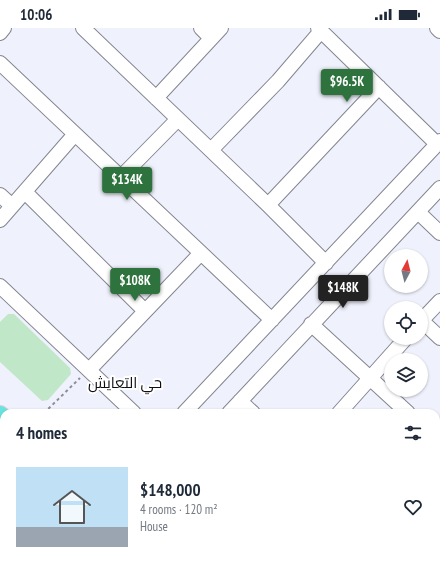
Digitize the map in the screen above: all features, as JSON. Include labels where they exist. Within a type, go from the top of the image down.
[{"type":"street","points":[[0,33],[4,28]]},
{"type":"street","points":[[83,28],[268,205],[326,263]]},
{"type":"street","points":[[156,98],[216,33],[201,28]]},
{"type":"street","points":[[437,28],[440,31]]},
{"type":"street","points":[[188,409],[439,142],[379,87],[320,29],[278,80],[211,150]]},
{"type":"street","points":[[0,62],[272,320]]},
{"type":"street","points":[[268,205],[379,87]]},
{"type":"street","points":[[121,177],[178,119]]},
{"type":"street","points":[[0,220],[75,134]]},
{"type":"street","points":[[232,409],[440,188]]},
{"type":"street","points":[[25,192],[145,311]]},
{"type":"street","points":[[0,195],[12,206]]},
{"type":"street","points":[[418,212],[440,233]]},
{"type":"street","points":[[88,370],[201,253]]},
{"type":"street","points":[[0,286],[130,409]]},
{"type":"street","points":[[428,314],[440,301]]},
{"type":"street","points":[[311,324],[404,409]]},
{"type":"street","points":[[428,327],[440,338]]},
{"type":"street","points":[[342,409],[400,345]]},
{"type":"street","points":[[240,400],[249,409]]},
{"type":"path","points":[[48,409],[88,370]]},
{"type":"green space","points":[[8,314],[14,314],[70,368],[71,374],[48,400],[42,401],[0,362],[0,322]]},
{"type":"district","name":"حي التعايش","points":[[125,383]]}]
